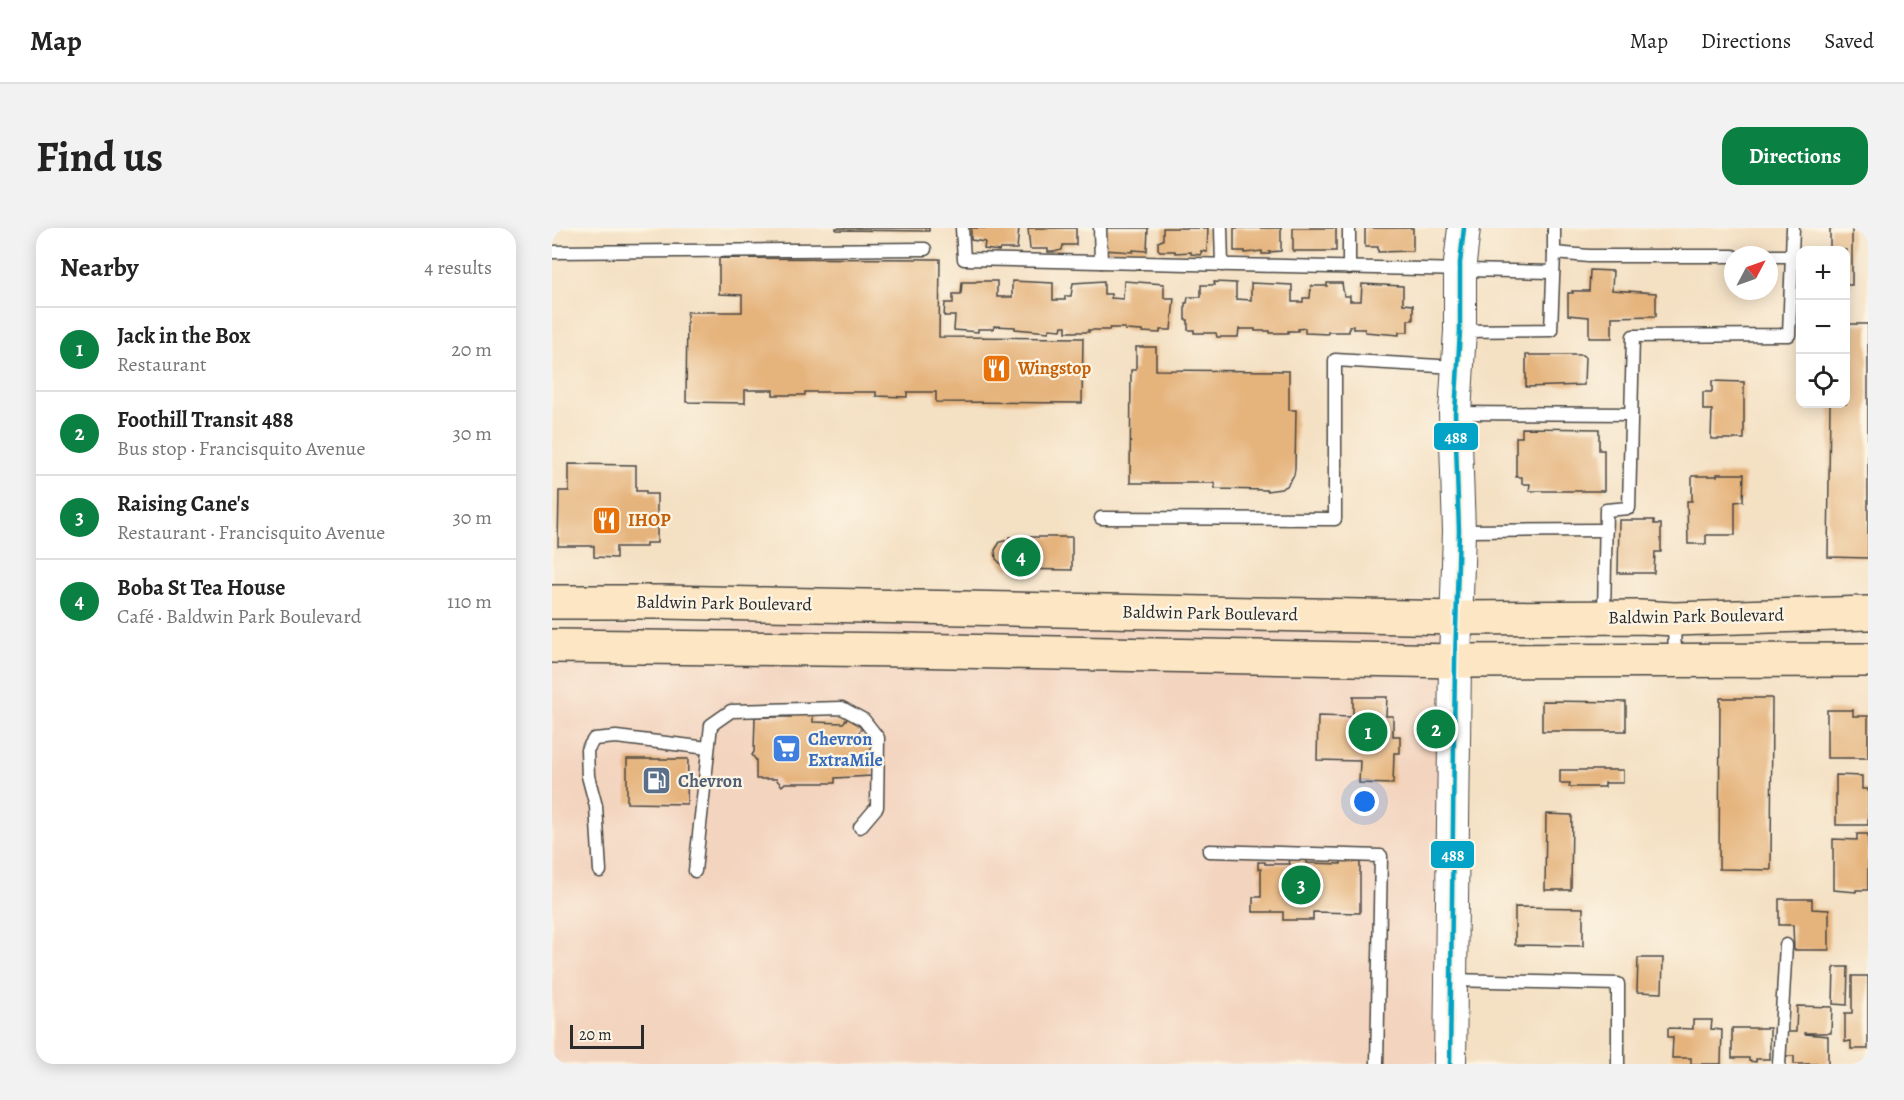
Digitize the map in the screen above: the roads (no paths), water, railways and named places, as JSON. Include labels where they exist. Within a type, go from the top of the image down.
[{"type":"main road","name":"Baldwin Park Boulevard","points":[[552,602],[676,602],[1457,618],[1674,619],[1868,613]]},
{"type":"main road","points":[[952,652],[1079,626],[1104,611]]},
{"type":"main road","points":[[552,646],[1455,661],[1868,660]]},
{"type":"street","points":[[1450,1064],[1455,661],[1459,531],[1455,413],[1460,331],[1460,270],[1464,228]]},
{"type":"lane","points":[[962,228],[964,259],[1553,272]]},
{"type":"lane","points":[[1100,228],[1101,262]]},
{"type":"lane","points":[[1221,228],[1222,265]]},
{"type":"lane","points":[[1349,228],[1349,268]]},
{"type":"lane","points":[[1460,331],[1551,330],[1554,228]]},
{"type":"lane","points":[[1604,618],[1606,510],[1629,508],[1633,336],[1789,334],[1793,228]]},
{"type":"lane","points":[[552,252],[926,249]]},
{"type":"lane","points":[[1554,253],[1724,256]]},
{"type":"lane","points":[[1778,256],[1792,256]]},
{"type":"lane","points":[[1101,518],[1335,519],[1335,360],[1458,367]]},
{"type":"lane","points":[[1455,413],[1631,414]]},
{"type":"lane","points":[[1459,531],[1606,530]]},
{"type":"lane","points":[[1674,619],[1675,661]]},
{"type":"lane","points":[[695,871],[711,725],[731,711],[842,708],[864,720],[878,738],[878,807],[860,827]]},
{"type":"lane","points":[[600,871],[596,806],[588,776],[587,750],[594,739],[615,737],[708,748]]},
{"type":"lane","points":[[1209,851],[1381,856],[1377,1064]]},
{"type":"lane","points":[[1779,1064],[1786,945]]},
{"type":"lane","points":[[1451,980],[1618,984],[1618,1064]]},
{"type":"place","name":"Wingstop","points":[[997,368]]},
{"type":"place","name":"IHOP","points":[[607,520]]},
{"type":"place","name":"Boba St Tea House","points":[[1021,557]]},
{"type":"place","name":"Foothill Transit 488","points":[[1436,729]]},
{"type":"place","name":"Jack in the Box","points":[[1368,732]]},
{"type":"place","name":"Chevron ExtraMile","points":[[787,749]]},
{"type":"place","name":"Chevron","points":[[657,781]]},
{"type":"place","name":"Raising Cane's","points":[[1301,885]]}]
